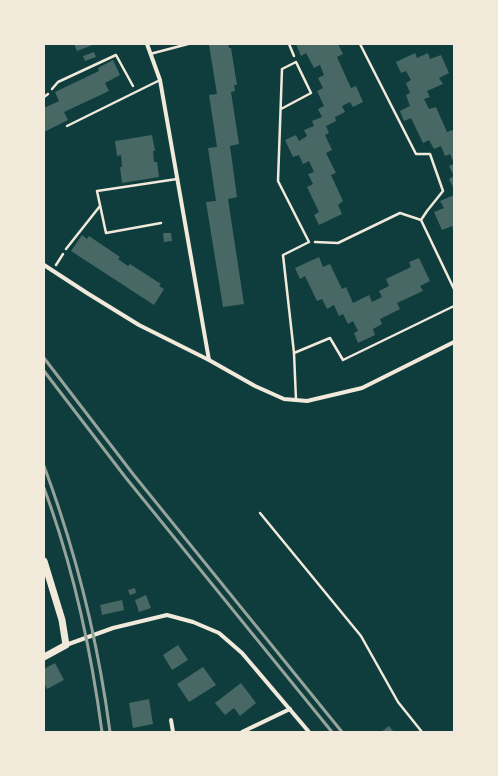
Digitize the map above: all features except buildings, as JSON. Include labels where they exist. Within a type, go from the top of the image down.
[{"type":"street","points":[[146,44],[160,80],[209,360]]},
{"type":"street","points":[[44,265],[139,325],[209,360],[262,389],[284,398],[307,401],[362,388],[454,342]]},
{"type":"street","points":[[44,561],[62,620],[66,645]]},
{"type":"street","points":[[44,657],[66,645],[113,628],[167,615],[193,622],[219,632],[242,653],[309,732]]},
{"type":"street","points":[[242,732],[290,709]]},
{"type":"street","points":[[170,720],[172,732]]},
{"type":"lane","points":[[150,54],[188,44]]},
{"type":"lane","points":[[280,109],[311,93],[296,62],[282,69],[280,109],[278,181],[309,242],[283,255],[294,353],[296,400]]},
{"type":"lane","points":[[67,126],[160,80]]},
{"type":"lane","points":[[44,96],[48,94]]},
{"type":"lane","points":[[160,223],[106,233],[97,191],[178,179]]},
{"type":"lane","points":[[66,248],[100,206]]},
{"type":"lane","points":[[294,353],[330,338],[343,360],[454,306]]},
{"type":"path","points":[[289,44],[296,62]]},
{"type":"path","points":[[360,44],[416,154],[430,154],[443,191],[427,210],[421,220]]},
{"type":"path","points":[[48,94],[58,82],[116,55],[136,92]]},
{"type":"path","points":[[309,242],[338,243],[400,213],[421,220],[454,289]]},
{"type":"path","points":[[52,271],[66,248]]},
{"type":"path","points":[[260,513],[361,636],[398,702],[422,732]]},
{"type":"railway","points":[[44,358],[133,474],[342,732]]},
{"type":"railway","points":[[44,371],[126,478],[332,732]]},
{"type":"railway","points":[[44,466],[56,498],[76,564],[99,664],[110,732]]},
{"type":"railway","points":[[44,488],[64,548],[80,608],[98,701],[102,732]]}]
